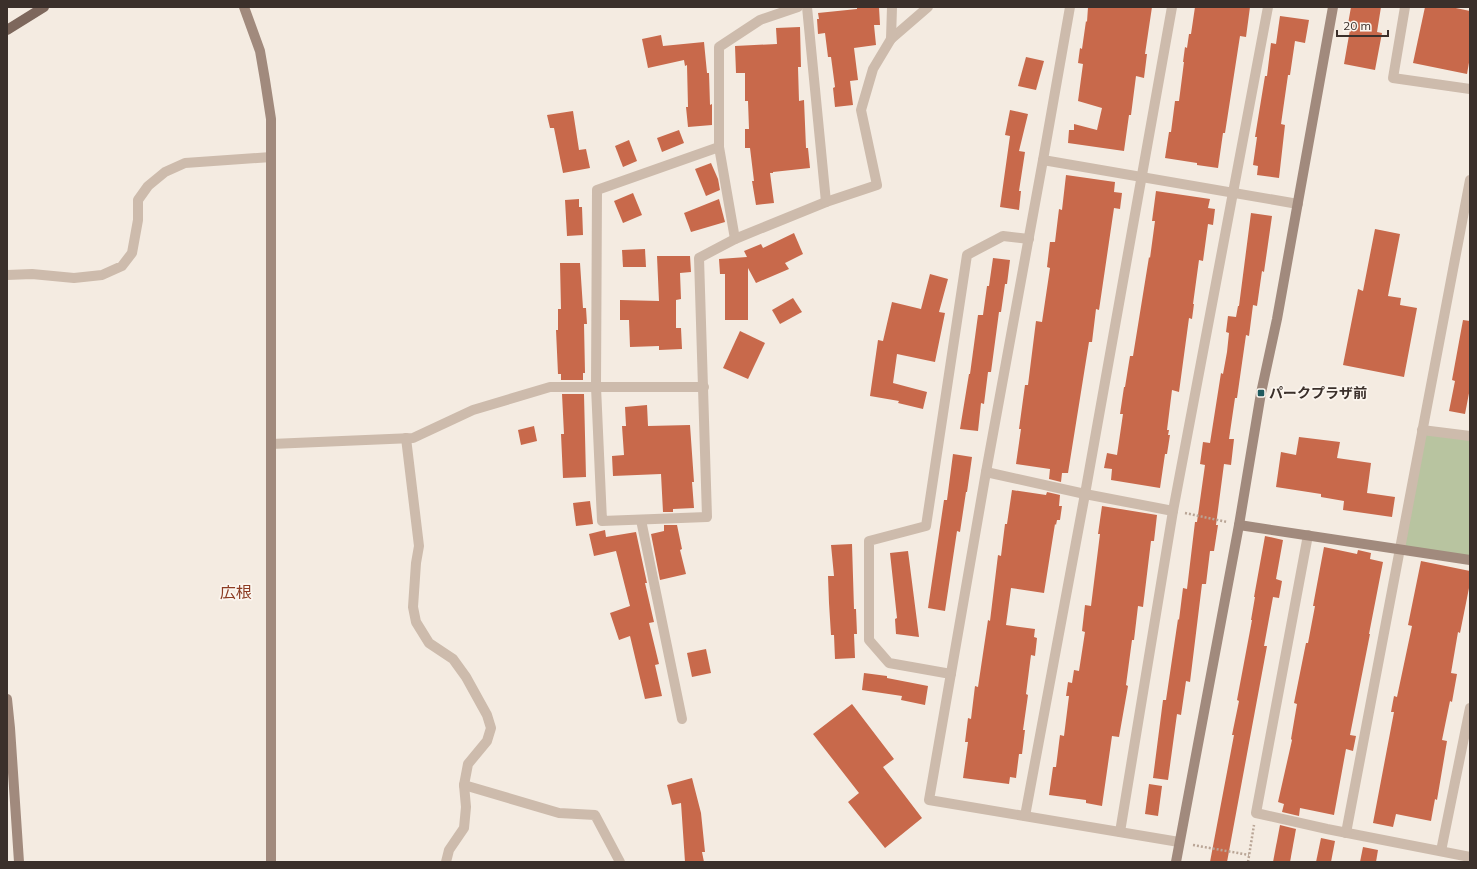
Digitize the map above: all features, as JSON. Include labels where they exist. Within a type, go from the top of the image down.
[{"type":"main road","points":[[7,30],[44,7]]},
{"type":"street","points":[[244,7],[260,51],[266,80],[271,119],[271,862]]},
{"type":"street","points":[[735,239],[719,147],[719,47],[760,20],[798,7]]},
{"type":"street","points":[[807,7],[826,202]]},
{"type":"street","points":[[891,39],[892,7]]},
{"type":"street","points":[[719,147],[597,190],[596,387],[602,521],[707,517],[699,258],[735,239],[826,202],[877,185],[861,110],[873,69],[891,39],[928,7]]},
{"type":"street","points":[[1070,7],[1044,160],[986,472],[929,800],[1179,842]]},
{"type":"street","points":[[1025,816],[1085,494],[1172,7]]},
{"type":"street","points":[[1120,832],[1173,511],[1268,7]]},
{"type":"street","points":[[1176,862],[1240,525],[1261,393],[1277,319],[1333,7]]},
{"type":"street","points":[[1405,7],[1393,78],[1470,89]]},
{"type":"street","points":[[7,275],[32,274],[74,278],[102,275],[122,266],[132,253],[138,220],[138,200],[148,186],[165,172],[185,164],[271,157]]},
{"type":"street","points":[[1044,160],[1298,204]]},
{"type":"street","points":[[1346,833],[1470,180]]},
{"type":"street","points":[[951,674],[889,663],[869,640],[869,541],[926,526],[967,254],[1003,236],[1029,239]]},
{"type":"street","points":[[271,444],[413,438],[473,410],[550,387],[704,387]]},
{"type":"street","points":[[1422,430],[1470,436]]},
{"type":"street","points":[[406,438],[419,546],[416,564],[413,607],[416,622],[429,643],[453,659],[466,677],[487,715],[491,728],[487,741],[468,764],[464,785],[466,807],[464,828],[450,850],[446,862]]},
{"type":"street","points":[[986,472],[1085,494],[1173,511]]},
{"type":"street","points":[[641,520],[682,719]]},
{"type":"street","points":[[1240,525],[1470,560]]},
{"type":"street","points":[[1308,535],[1256,814],[1470,857]]},
{"type":"street","points":[[7,699],[19,862]]},
{"type":"street","points":[[1441,851],[1470,708]]},
{"type":"street","points":[[464,785],[559,813],[595,815],[620,862]]},
{"type":"path","points":[[1173,511],[1240,525]]},
{"type":"path","points":[[1248,862],[1256,814]]},
{"type":"path","points":[[1179,842],[1249,855]]},
{"type":"green space","points":[[1422,430],[1470,436],[1470,560],[1400,549]]},
{"type":"building","points":[[857,7],[879,7],[880,25],[874,25],[876,45],[854,48],[858,80],[850,81],[853,105],[835,107],[833,88],[835,87],[831,57],[828,57],[825,33],[818,34],[818,13],[857,9]]},
{"type":"building","points":[[1088,7],[1152,7],[1145,54],[1147,54],[1144,78],[1136,76],[1131,115],[1129,115],[1124,151],[1068,143],[1069,130],[1074,130],[1074,124],[1097,130],[1102,108],[1078,101],[1083,64],[1078,63],[1080,48],[1082,49],[1086,21],[1087,22]]},
{"type":"building","points":[[1195,7],[1250,7],[1246,37],[1240,36],[1218,168],[1165,158],[1169,132],[1171,132],[1175,101],[1179,101],[1185,47],[1187,48],[1189,34],[1191,34]]},
{"type":"building","points":[[1351,7],[1381,7],[1377,32],[1382,33],[1375,70],[1344,64],[1351,24],[1348,24]]},
{"type":"building","points":[[1425,7],[1451,7],[1470,11],[1470,57],[1467,74],[1413,63]]},
{"type":"building","points":[[1280,16],[1309,20],[1305,43],[1295,41],[1290,75],[1288,75],[1281,124],[1285,125],[1279,178],[1257,175],[1258,166],[1253,165],[1257,137],[1255,137],[1265,76],[1267,76],[1271,43],[1276,44]]},
{"type":"building","points":[[800,27],[801,67],[798,67],[799,101],[804,100],[806,148],[808,148],[810,168],[770,173],[774,203],[756,205],[752,181],[754,181],[750,148],[745,148],[745,129],[749,129],[748,101],[745,101],[745,73],[736,73],[735,46],[777,44],[776,28]]},
{"type":"building","points":[[661,35],[663,46],[704,42],[707,73],[709,73],[710,105],[712,104],[712,125],[688,127],[686,107],[688,107],[687,65],[685,66],[684,60],[648,68],[642,39]]},
{"type":"building","points":[[1026,57],[1044,61],[1036,90],[1018,86]]},
{"type":"building","points":[[1010,110],[1028,114],[1019,151],[1025,152],[1019,191],[1021,191],[1019,210],[1000,207],[1010,136],[1005,135]]},
{"type":"building","points":[[573,111],[579,150],[586,149],[590,168],[563,173],[554,128],[550,128],[547,115]]},
{"type":"building","points":[[679,130],[684,143],[662,152],[657,138]]},
{"type":"building","points":[[629,140],[637,161],[623,167],[615,146]]},
{"type":"building","points":[[711,163],[718,179],[720,190],[706,196],[695,169]]},
{"type":"building","points":[[1066,175],[1115,182],[1114,192],[1122,193],[1120,209],[1114,208],[1099,310],[1096,309],[1092,342],[1089,342],[1068,473],[1062,473],[1061,482],[1049,479],[1050,469],[1016,464],[1025,385],[1028,385],[1036,321],[1042,322],[1050,268],[1047,267],[1050,242],[1055,242],[1059,209],[1062,210]]},
{"type":"building","points":[[1156,191],[1210,199],[1208,208],[1215,209],[1213,225],[1208,224],[1203,261],[1199,260],[1192,319],[1189,318],[1179,392],[1172,390],[1167,430],[1169,430],[1168,435],[1170,435],[1167,454],[1165,454],[1160,488],[1111,480],[1112,469],[1104,468],[1107,453],[1117,455],[1123,414],[1120,414],[1124,387],[1130,356],[1133,356],[1149,257],[1150,258],[1155,221],[1152,221]]},
{"type":"building","points":[[633,193],[642,215],[623,223],[614,201]]},
{"type":"building","points":[[579,199],[579,207],[582,207],[583,235],[567,236],[565,200]]},
{"type":"building","points":[[719,199],[725,222],[691,232],[684,213]]},
{"type":"building","points":[[1251,213],[1272,216],[1264,272],[1262,271],[1257,306],[1253,305],[1249,336],[1246,335],[1237,398],[1235,398],[1229,439],[1234,439],[1231,465],[1224,464],[1214,551],[1210,551],[1206,584],[1202,584],[1190,682],[1186,681],[1181,715],[1177,714],[1168,780],[1153,778],[1163,700],[1166,700],[1183,588],[1187,589],[1195,522],[1197,522],[1205,465],[1200,464],[1203,442],[1210,443],[1221,373],[1223,374],[1227,352],[1229,333],[1226,332],[1228,316],[1236,317],[1239,306]]},
{"type":"building","points":[[1375,229],[1400,234],[1388,296],[1401,298],[1400,305],[1417,308],[1404,377],[1343,365],[1358,289],[1363,291]]},
{"type":"building","points":[[794,233],[803,254],[785,263],[789,269],[756,283],[748,268],[748,320],[725,320],[725,274],[720,274],[719,259],[747,257],[744,251],[761,244],[763,248]]},
{"type":"building","points":[[645,249],[646,267],[623,267],[622,250]]},
{"type":"building","points":[[657,256],[690,256],[691,272],[680,273],[681,299],[676,300],[676,328],[681,328],[682,349],[659,350],[659,346],[630,347],[629,320],[620,320],[620,300],[659,301]]},
{"type":"building","points":[[993,258],[1010,260],[1007,284],[1005,284],[1001,312],[999,312],[991,372],[988,372],[984,404],[981,403],[978,431],[960,429],[970,374],[978,315],[983,315]]},
{"type":"building","points":[[560,263],[580,263],[583,308],[586,308],[587,324],[584,324],[585,373],[583,373],[583,380],[561,380],[561,374],[558,374],[556,330],[558,330],[558,309],[561,309]]},
{"type":"building","points":[[930,274],[948,279],[939,312],[945,313],[935,362],[897,354],[893,383],[927,392],[923,409],[898,403],[899,401],[870,396],[878,340],[883,341],[892,302],[921,309]]},
{"type":"building","points":[[793,298],[802,312],[780,324],[772,310]]},
{"type":"building","points":[[1463,320],[1470,321],[1470,388],[1465,414],[1449,411],[1455,381],[1452,380]]},
{"type":"building","points":[[740,331],[765,343],[748,379],[723,368]]},
{"type":"building","points":[[562,394],[584,394],[586,477],[563,478],[561,434],[564,434]]},
{"type":"building","points":[[647,405],[648,426],[690,425],[694,482],[692,482],[694,508],[673,509],[673,512],[663,512],[661,474],[613,476],[612,456],[624,455],[622,426],[626,426],[625,407]]},
{"type":"building","points":[[534,426],[537,441],[521,445],[518,430]]},
{"type":"building","points":[[1299,437],[1340,442],[1337,458],[1371,463],[1367,493],[1395,497],[1392,517],[1343,510],[1344,501],[1321,497],[1321,494],[1276,487],[1281,452],[1296,455]]},
{"type":"building","points":[[953,454],[972,457],[960,532],[957,531],[945,611],[928,608],[944,500],[947,500]]},
{"type":"building","points":[[1012,490],[1046,495],[1047,492],[1060,495],[1059,506],[1062,506],[1060,520],[1057,520],[1056,525],[1055,524],[1044,593],[1011,588],[1006,625],[1035,629],[1034,637],[1037,638],[1035,656],[1031,655],[1026,694],[1028,695],[1023,730],[1025,730],[1022,754],[1019,754],[1016,778],[1010,777],[1009,784],[963,778],[968,742],[965,742],[968,718],[971,719],[975,686],[978,687],[988,620],[990,621],[998,555],[1001,556],[1005,524],[1007,524]]},
{"type":"building","points":[[590,501],[593,524],[576,526],[573,503]]},
{"type":"building","points":[[1102,506],[1157,515],[1154,541],[1151,541],[1143,607],[1138,606],[1134,640],[1132,640],[1126,685],[1128,686],[1119,737],[1112,736],[1102,806],[1086,803],[1086,800],[1049,795],[1053,767],[1056,767],[1060,735],[1064,736],[1069,696],[1066,696],[1068,682],[1072,683],[1074,670],[1079,671],[1085,632],[1082,631],[1085,605],[1091,606]]},
{"type":"building","points":[[664,525],[677,525],[682,549],[680,550],[686,574],[660,580],[651,534],[664,531]]},
{"type":"building","points":[[605,530],[606,537],[636,532],[654,622],[649,623],[659,664],[655,665],[662,696],[645,699],[630,636],[619,640],[610,613],[630,606],[616,551],[594,556],[589,534]]},
{"type":"building","points":[[1265,536],[1283,540],[1276,579],[1282,581],[1279,598],[1273,597],[1264,646],[1267,646],[1227,862],[1210,862],[1234,735],[1232,735],[1239,701],[1237,700],[1252,620],[1254,597]]},
{"type":"building","points":[[852,544],[854,609],[856,609],[857,634],[854,634],[855,658],[835,659],[834,635],[831,635],[828,576],[834,576],[831,545]]},
{"type":"building","points":[[1324,547],[1357,554],[1358,550],[1371,553],[1370,559],[1383,562],[1350,735],[1356,736],[1353,751],[1346,749],[1334,815],[1300,808],[1299,816],[1282,812],[1284,804],[1278,802],[1292,740],[1297,704],[1294,703],[1306,643],[1308,643]]},
{"type":"building","points":[[908,551],[919,637],[896,634],[895,619],[897,618],[890,553]]},
{"type":"building","points":[[1421,561],[1470,571],[1470,583],[1460,633],[1458,632],[1451,673],[1457,674],[1452,702],[1450,701],[1442,740],[1447,741],[1437,800],[1435,799],[1431,821],[1396,814],[1393,827],[1373,823],[1394,712],[1391,712],[1394,696],[1397,697],[1412,626],[1408,625]]},
{"type":"building","points":[[706,649],[711,673],[692,677],[687,653]]},
{"type":"building","points":[[864,673],[887,676],[887,678],[928,686],[925,705],[901,700],[902,696],[862,690]]},
{"type":"building","points":[[852,704],[894,759],[883,767],[922,818],[885,848],[848,802],[859,793],[813,734]]},
{"type":"building","points":[[692,778],[701,813],[705,852],[702,852],[704,862],[685,862],[681,803],[672,805],[667,785]]},
{"type":"building","points":[[1149,784],[1162,786],[1158,816],[1145,814]]},
{"type":"building","points":[[1280,825],[1296,829],[1290,862],[1273,862]]},
{"type":"building","points":[[1321,838],[1335,841],[1331,862],[1316,862]]},
{"type":"building","points":[[1363,847],[1378,850],[1376,862],[1360,862]]},
{"type":"place","name":"パークプラザ前","points":[[1261,393]]},
{"type":"district","name":"広根","points":[[236,592]]}]
